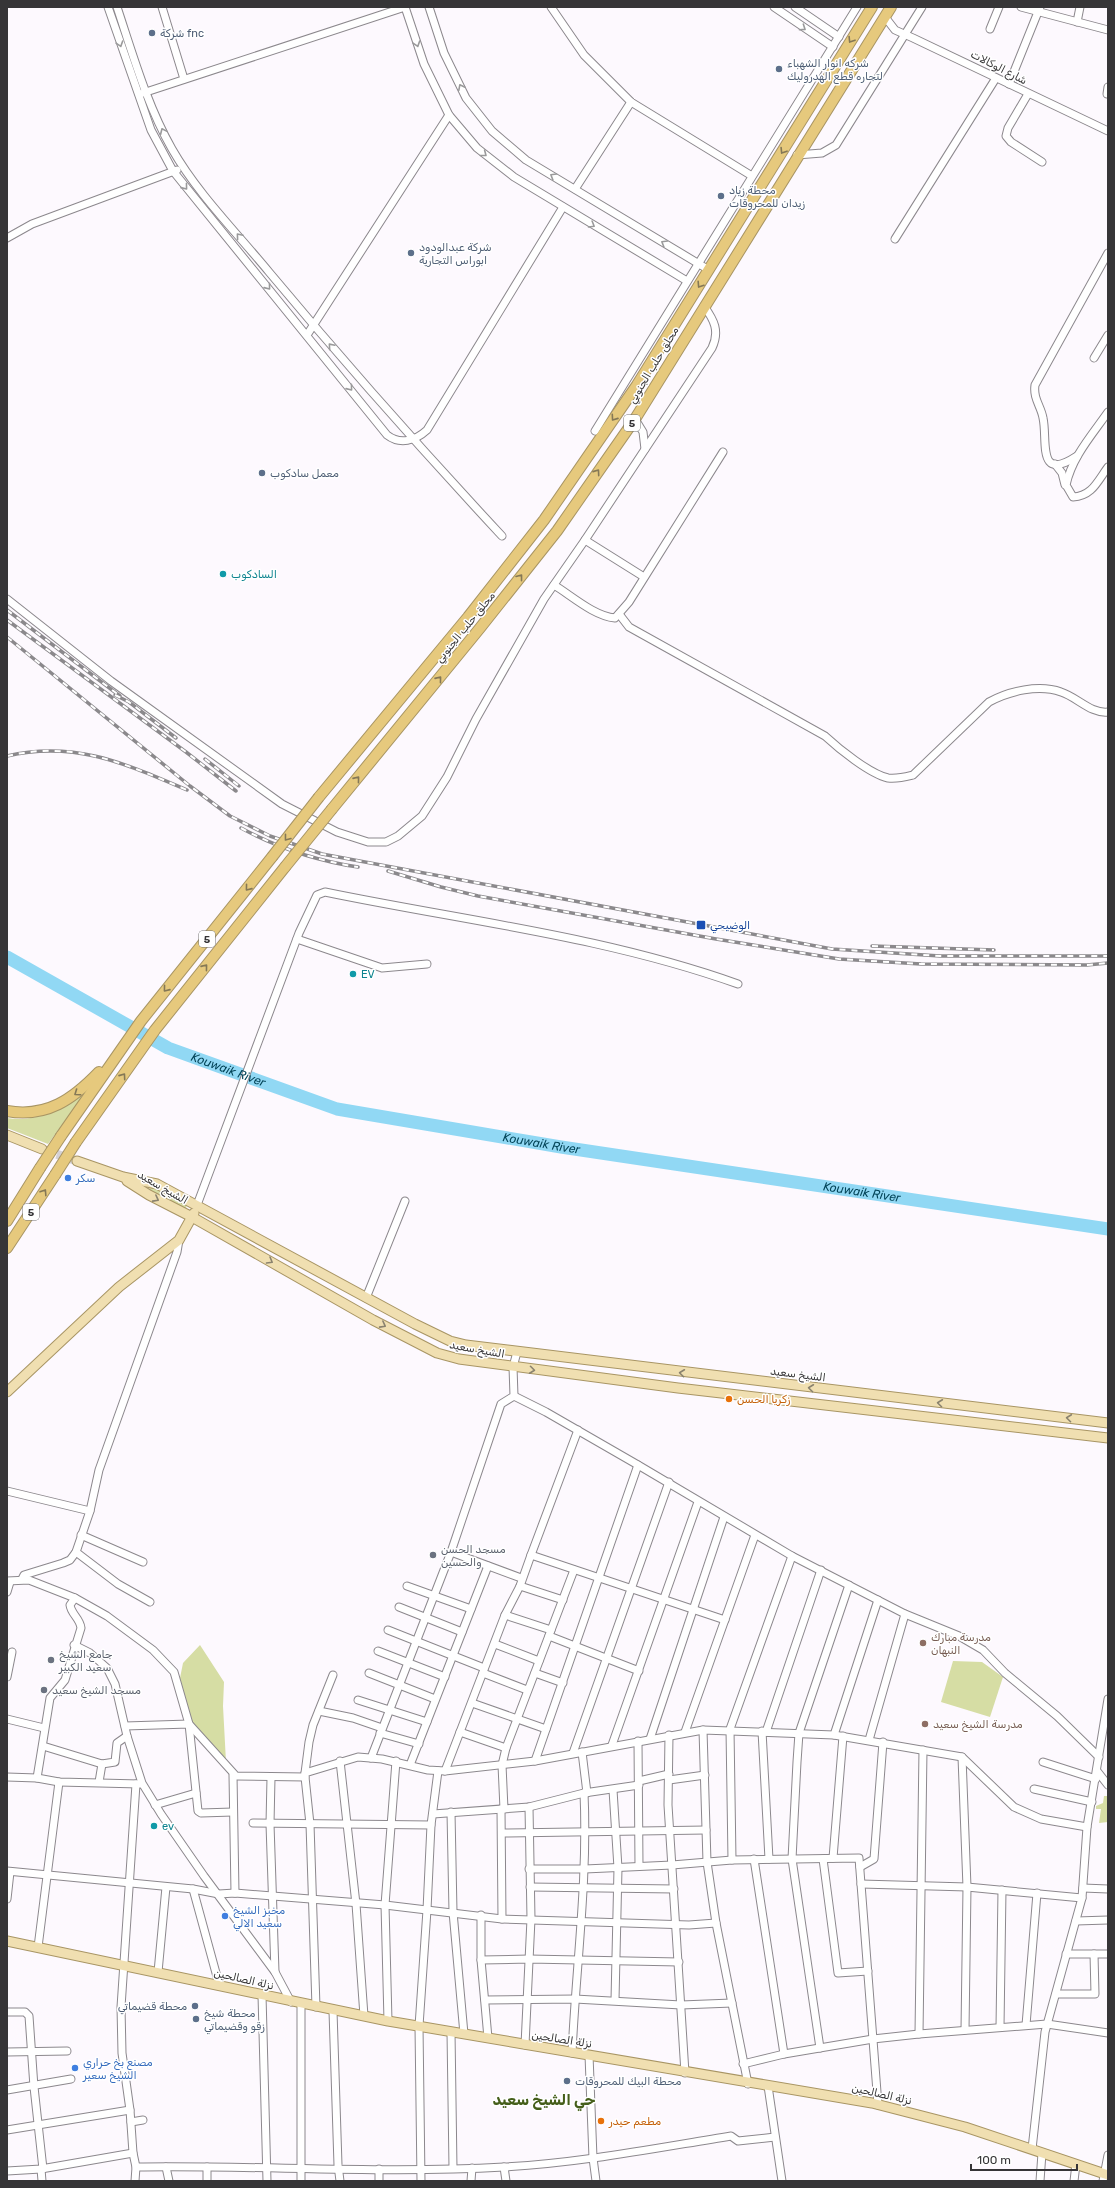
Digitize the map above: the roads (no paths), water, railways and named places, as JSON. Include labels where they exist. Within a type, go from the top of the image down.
[{"type":"highway","name":"5","points":[[7,1221],[61,1136],[141,1021],[319,797],[468,617],[544,520],[637,385],[872,7]]},
{"type":"highway","name":"محلق حلب الجنوبي","points":[[7,1248],[76,1142],[155,1030],[552,537],[635,419],[891,7]]},
{"type":"highway","points":[[7,1111],[21,1113],[39,1112],[61,1103],[80,1092],[124,1045]]},
{"type":"main road","points":[[7,1135],[42,1149]]},
{"type":"main road","points":[[77,1161],[123,1178]]},
{"type":"main road","name":"الشيخ سعيد","points":[[123,1178],[156,1184],[366,1298],[450,1341],[483,1348],[1108,1423]]},
{"type":"main road","name":"الشيخ سعيد","points":[[123,1178],[149,1195],[192,1217],[367,1317],[437,1354],[476,1363],[1108,1438]]},
{"type":"main road","points":[[7,1392],[119,1287],[179,1240],[192,1217],[196,1205]]},
{"type":"main road","name":"نزلة الصالحين","points":[[7,1941],[124,1966],[219,1984],[333,2011],[748,2084],[834,2096],[878,2105],[965,2127],[1076,2164],[1105,2177]]},
{"type":"street","points":[[108,7],[137,94],[151,130],[173,171],[387,435],[398,441],[412,439],[422,435],[432,424],[563,207]]},
{"type":"street","points":[[116,7],[146,92],[164,134],[183,167],[314,326],[412,439],[502,536]]},
{"type":"street","points":[[162,7],[184,79]]},
{"type":"street","points":[[137,94],[405,7],[424,64],[449,115],[477,148],[514,177],[687,281]]},
{"type":"street","points":[[429,7],[444,53],[466,98],[492,131],[526,160],[709,270]]},
{"type":"street","points":[[550,7],[584,55],[631,102],[752,176]]},
{"type":"street","points":[[774,7],[833,47]]},
{"type":"street","points":[[795,7],[839,37]]},
{"type":"street","points":[[595,430],[857,7]]},
{"type":"street","points":[[798,155],[822,153],[836,145],[906,36],[922,7]]},
{"type":"street","points":[[990,29],[999,7]]},
{"type":"street","points":[[1021,7],[1039,9],[1077,22],[1108,30]]},
{"type":"street","points":[[1077,22],[1080,7]]},
{"type":"street","points":[[1009,84],[1039,9]]},
{"type":"street","name":"شارع الوكالات","points":[[885,17],[895,30],[906,36],[1108,131]]},
{"type":"street","points":[[895,239],[996,78]]},
{"type":"street","points":[[1028,94],[1008,128],[1006,136],[1010,142],[1042,162]]},
{"type":"street","points":[[575,189],[631,102]]},
{"type":"street","points":[[307,335],[449,115]]},
{"type":"street","points":[[7,238],[32,224],[183,167]]},
{"type":"street","points":[[1108,253],[1035,385],[1034,393],[1044,419],[1045,453],[1049,461],[1055,464],[1062,473],[1066,485],[1073,497],[1082,496],[1089,492],[1108,467]]},
{"type":"street","points":[[247,261],[254,254]]},
{"type":"street","points":[[7,599],[111,681],[282,804],[337,832],[368,842],[386,842],[398,836],[422,816],[446,777],[480,712],[544,599],[585,540],[715,340],[716,326],[704,306]]},
{"type":"street","points":[[1094,358],[1108,335]]},
{"type":"street","points":[[1066,485],[1069,470],[1077,456],[1108,412]]},
{"type":"street","points":[[635,419],[643,432],[645,449]]},
{"type":"street","points":[[554,585],[606,617],[615,618],[629,602],[723,452]]},
{"type":"street","points":[[1055,464],[1069,462],[1077,456]]},
{"type":"street","points":[[585,540],[644,577]]},
{"type":"street","points":[[619,614],[628,627],[825,736],[846,755],[887,777],[900,779],[913,775],[989,702],[1004,694],[1041,688],[1061,692],[1100,714],[1108,712]]},
{"type":"street","points":[[196,1205],[297,939],[317,895],[325,892],[505,924],[610,946],[698,970],[738,984]]},
{"type":"street","points":[[297,939],[382,968],[427,964]]},
{"type":"street","points":[[366,1298],[405,1201]]},
{"type":"street","points":[[22,1579],[24,1575],[70,1560],[76,1552],[90,1511],[99,1470],[177,1252],[179,1240]]},
{"type":"street","points":[[514,1396],[513,1367],[518,1352]]},
{"type":"street","points":[[514,1396],[578,1430],[669,1482],[698,1502],[792,1556],[905,1614],[959,1636],[982,1650],[1005,1673],[1057,1716],[1099,1757]]},
{"type":"street","points":[[370,1758],[451,1552],[502,1404],[514,1396]]},
{"type":"street","points":[[445,1771],[505,1615],[520,1586],[521,1578],[578,1430]]},
{"type":"street","points":[[535,1761],[576,1647],[638,1465]]},
{"type":"street","points":[[574,1753],[669,1482]]},
{"type":"street","points":[[7,1491],[90,1511]]},
{"type":"street","points":[[612,1745],[698,1502]]},
{"type":"street","points":[[650,1739],[724,1517]]},
{"type":"street","points":[[685,1732],[755,1534]]},
{"type":"street","points":[[81,1535],[143,1562]]},
{"type":"street","points":[[76,1552],[118,1584],[150,1602]]},
{"type":"street","points":[[451,1552],[521,1578]]},
{"type":"street","points":[[531,1555],[725,1620]]},
{"type":"street","points":[[732,1860],[730,1730],[792,1556]]},
{"type":"street","points":[[410,1764],[488,1566]]},
{"type":"street","points":[[502,1919],[502,1765],[506,1748],[527,1690],[574,1570]]},
{"type":"street","points":[[769,1859],[764,1732],[821,1570]]},
{"type":"street","points":[[7,1592],[8,1581],[22,1579],[75,1598],[107,1616],[153,1650],[174,1672],[189,1724],[199,1812],[233,1812]]},
{"type":"street","points":[[820,2048],[792,1858],[799,1733],[849,1585]]},
{"type":"street","points":[[407,1586],[471,1610]]},
{"type":"street","points":[[520,1586],[563,1600]]},
{"type":"street","points":[[37,1778],[50,1698],[65,1680],[74,1645],[81,1628],[80,1620],[71,1609],[70,1605],[75,1598]]},
{"type":"street","points":[[834,1735],[878,1600]]},
{"type":"street","points":[[399,1607],[462,1632]]},
{"type":"street","points":[[869,1740],[905,1614]]},
{"type":"street","points":[[505,1615],[550,1633],[576,1647],[639,1671]]},
{"type":"street","points":[[388,1630],[416,1640],[527,1690]]},
{"type":"street","points":[[495,1644],[539,1661]]},
{"type":"street","points":[[74,1645],[90,1653],[107,1668],[115,1684],[139,1784],[121,2007],[122,2053],[130,2110],[132,2153],[136,2167],[135,2181]]},
{"type":"street","points":[[7,1678],[12,1652]]},
{"type":"street","points":[[378,1652],[445,1677]]},
{"type":"street","points":[[535,1672],[563,1683]]},
{"type":"street","points":[[369,1674],[435,1699]]},
{"type":"street","points":[[316,2007],[310,1824],[305,1775],[309,1742],[333,1675]]},
{"type":"street","points":[[1032,2149],[1047,2024],[1082,1898],[1087,1828],[1097,1775],[1108,1698]]},
{"type":"street","points":[[358,1700],[427,1722]]},
{"type":"street","points":[[472,1703],[546,1729]]},
{"type":"street","points":[[319,1711],[353,1718],[419,1744]]},
{"type":"street","points":[[7,1719],[44,1728]]},
{"type":"street","points":[[125,1726],[189,1724]]},
{"type":"street","points":[[189,1724],[233,1775],[235,1893]]},
{"type":"street","points":[[703,1730],[707,1862],[716,1923],[748,2084]]},
{"type":"street","points":[[233,1775],[271,1778],[305,1775],[329,1767],[340,1761],[358,1757],[396,1761],[445,1771],[535,1761],[612,1745],[638,1742],[685,1732],[703,1730],[834,1735],[883,1742],[962,1757],[1014,1807],[1041,1819],[1087,1828]]},
{"type":"street","points":[[460,1732],[506,1748]]},
{"type":"street","points":[[43,1746],[102,1764],[115,1762],[117,1742],[127,1736]]},
{"type":"street","points":[[669,1736],[670,1829],[685,2073]]},
{"type":"street","points":[[833,1858],[843,1736]]},
{"type":"street","points":[[638,1742],[639,1866]]},
{"type":"street","points":[[860,1867],[874,1859],[883,1742]]},
{"type":"street","points":[[1100,1746],[1108,1750]]},
{"type":"street","points":[[920,2034],[923,1750]]},
{"type":"street","points":[[572,2053],[577,1960],[585,1869],[586,1793],[582,1752]]},
{"type":"street","points":[[962,1757],[967,1887],[965,2030]]},
{"type":"street","points":[[340,1761],[356,1904],[364,2016]]},
{"type":"street","points":[[388,2021],[385,1905],[390,1823],[396,1761]]},
{"type":"street","points":[[1043,1762],[1097,1775],[1108,1785]]},
{"type":"street","points":[[99,1782],[102,1764]]},
{"type":"street","points":[[421,2181],[419,2026],[428,1910],[431,1825],[438,1770]]},
{"type":"street","points":[[432,1814],[529,1806],[586,1793],[613,1790],[669,1777],[705,1775]]},
{"type":"street","points":[[7,1777],[37,1778],[59,1782],[139,1784],[275,1972],[290,2002]]},
{"type":"street","points":[[271,1778],[270,1824],[275,1972]]},
{"type":"street","points":[[38,1947],[59,1782]]},
{"type":"street","points":[[1034,1789],[1092,1802]]},
{"type":"street","points":[[613,1790],[618,1868],[618,1921],[615,2000]]},
{"type":"street","points":[[155,1805],[196,1793]]},
{"type":"street","points":[[525,2045],[531,1919],[529,1806]]},
{"type":"street","points":[[451,1812],[453,1912],[464,2034]]},
{"type":"street","points":[[253,1824],[390,1823],[431,1825]]},
{"type":"street","points":[[502,1833],[670,1829],[706,1830]]},
{"type":"street","points":[[823,1858],[838,1973],[868,1971]]},
{"type":"street","points":[[529,1868],[585,1869],[672,1865],[732,1860],[859,1858],[878,2105]]},
{"type":"street","points":[[754,1860],[784,2054]]},
{"type":"street","points":[[7,1899],[9,1871],[194,1889],[219,1894],[235,1893],[356,1904],[385,1905],[481,1915],[502,1919],[618,1921],[676,1923],[689,1925],[716,1923]]},
{"type":"street","points":[[861,1884],[967,1887],[1082,1898]]},
{"type":"street","points":[[158,1972],[166,1887]]},
{"type":"street","points":[[530,1887],[674,1890]]},
{"type":"street","points":[[1083,1888],[1108,1889]]},
{"type":"street","points":[[194,1889],[219,1984]]},
{"type":"street","points":[[1000,2027],[1002,1890]]},
{"type":"street","points":[[1026,2026],[1037,1893]]},
{"type":"street","points":[[481,1915],[482,1960],[488,2038]]},
{"type":"street","points":[[1076,1921],[1108,1920]]},
{"type":"street","points":[[1066,1954],[1108,1954]]},
{"type":"street","points":[[1056,1994],[1095,1994],[1094,1954]]},
{"type":"street","points":[[482,1960],[529,1959],[617,1962],[679,1962]]},
{"type":"street","points":[[262,1995],[267,2181]]},
{"type":"street","points":[[485,2000],[615,2000],[681,2005],[732,2003]]},
{"type":"street","points":[[301,2004],[301,2181]]},
{"type":"street","points":[[333,2011],[340,2181]]},
{"type":"street","points":[[7,2012],[28,2013],[42,2181]]},
{"type":"street","points":[[743,2064],[784,2054],[873,2039],[1000,2027],[1047,2024],[1108,2033]]},
{"type":"street","points":[[452,2032],[454,2168]]},
{"type":"street","points":[[7,2052],[67,2051]]},
{"type":"street","points":[[589,2055],[593,2158],[596,2181]]},
{"type":"street","points":[[7,2090],[71,2078]]},
{"type":"street","points":[[768,2086],[782,2181]]},
{"type":"street","points":[[7,2130],[130,2110]]},
{"type":"street","points":[[131,2122],[143,2120]]},
{"type":"street","points":[[136,2167],[379,2169],[504,2167],[593,2158],[731,2136],[738,2141],[775,2137]]},
{"type":"street","points":[[7,2171],[42,2169],[132,2153]]},
{"type":"street","points":[[1040,2181],[1042,2153]]},
{"type":"street","points":[[1105,2177],[1108,2155]]},
{"type":"street","points":[[1074,2181],[1076,2164]]},
{"type":"street","points":[[166,2167],[169,2181]]},
{"type":"street","points":[[207,2167],[207,2181]]},
{"type":"street","points":[[504,2167],[506,2181]]},
{"type":"street","points":[[472,2168],[472,2181]]},
{"type":"street","points":[[379,2169],[379,2181]]},
{"type":"waterway","name":"Kouwaik River","points":[[7,957],[168,1048],[337,1109],[561,1147],[1108,1229]]},
{"type":"tunnel","points":[[44,1150],[77,1161]]},
{"type":"railway","points":[[7,610],[120,696]]},
{"type":"railway","points":[[7,620],[186,752],[236,791]]},
{"type":"railway","points":[[7,637],[190,786],[230,816],[270,836],[322,854],[832,949],[940,956],[1108,956]]},
{"type":"railway","points":[[115,695],[129,702],[176,738]]},
{"type":"railway","points":[[7,756],[32,752],[55,751],[100,757],[143,771],[187,790]]},
{"type":"railway","points":[[205,759],[239,786]]},
{"type":"railway","points":[[241,828],[269,842],[298,853],[358,867]]},
{"type":"railway","points":[[388,871],[441,887],[478,896],[716,939],[839,959],[921,964],[1087,965],[1108,963]]},
{"type":"railway","points":[[872,946],[994,950]]},
{"type":"place","name":"شركة fnc","points":[[152,33]]},
{"type":"place","name":"شركه انوار الشهباء لتجاره قطع الهدروليك","points":[[779,69]]},
{"type":"place","name":"محطة زياد زيدان للمحروقات","points":[[721,196]]},
{"type":"place","name":"شركة عبدالودود ابوراس التجارية","points":[[411,253]]},
{"type":"place","name":"معمل سادكوب","points":[[262,473]]},
{"type":"place","name":"السادكوب","points":[[223,574]]},
{"type":"place","name":"الوضيحي","points":[[701,925]]},
{"type":"place","name":"EV","points":[[353,974]]},
{"type":"place","name":"سكر","points":[[68,1178]]},
{"type":"place","name":"زكريا الحسن","points":[[729,1399]]},
{"type":"place","name":"مسجد الحسن والحسين","points":[[433,1555]]},
{"type":"place","name":"مدرسة مبارك النبهان","points":[[923,1643]]},
{"type":"place","name":"جامع الشيخ سعيد الكبير","points":[[51,1660]]},
{"type":"place","name":"مسجد الشيخ سعيد","points":[[44,1690]]},
{"type":"place","name":"مدرسة الشيخ سعيد","points":[[925,1724]]},
{"type":"place","name":"ev","points":[[154,1826]]},
{"type":"place","name":"مخبز الشيخ سعيد الالي","points":[[225,1916]]},
{"type":"place","name":"محطة قضيماتي","points":[[195,2006]]},
{"type":"place","name":"محطة شيخ زقو وقضيماتي","points":[[196,2019]]},
{"type":"place","name":"مصنع بخ حراري الشيخ سعير","points":[[75,2068]]},
{"type":"place","name":"محطة البيك للمحروقات","points":[[567,2081]]},
{"type":"place","name":"مطعم حيدر","points":[[601,2121]]},
{"type":"district","name":"حي الشيخ سعيد","points":[[544,2100]]}]
